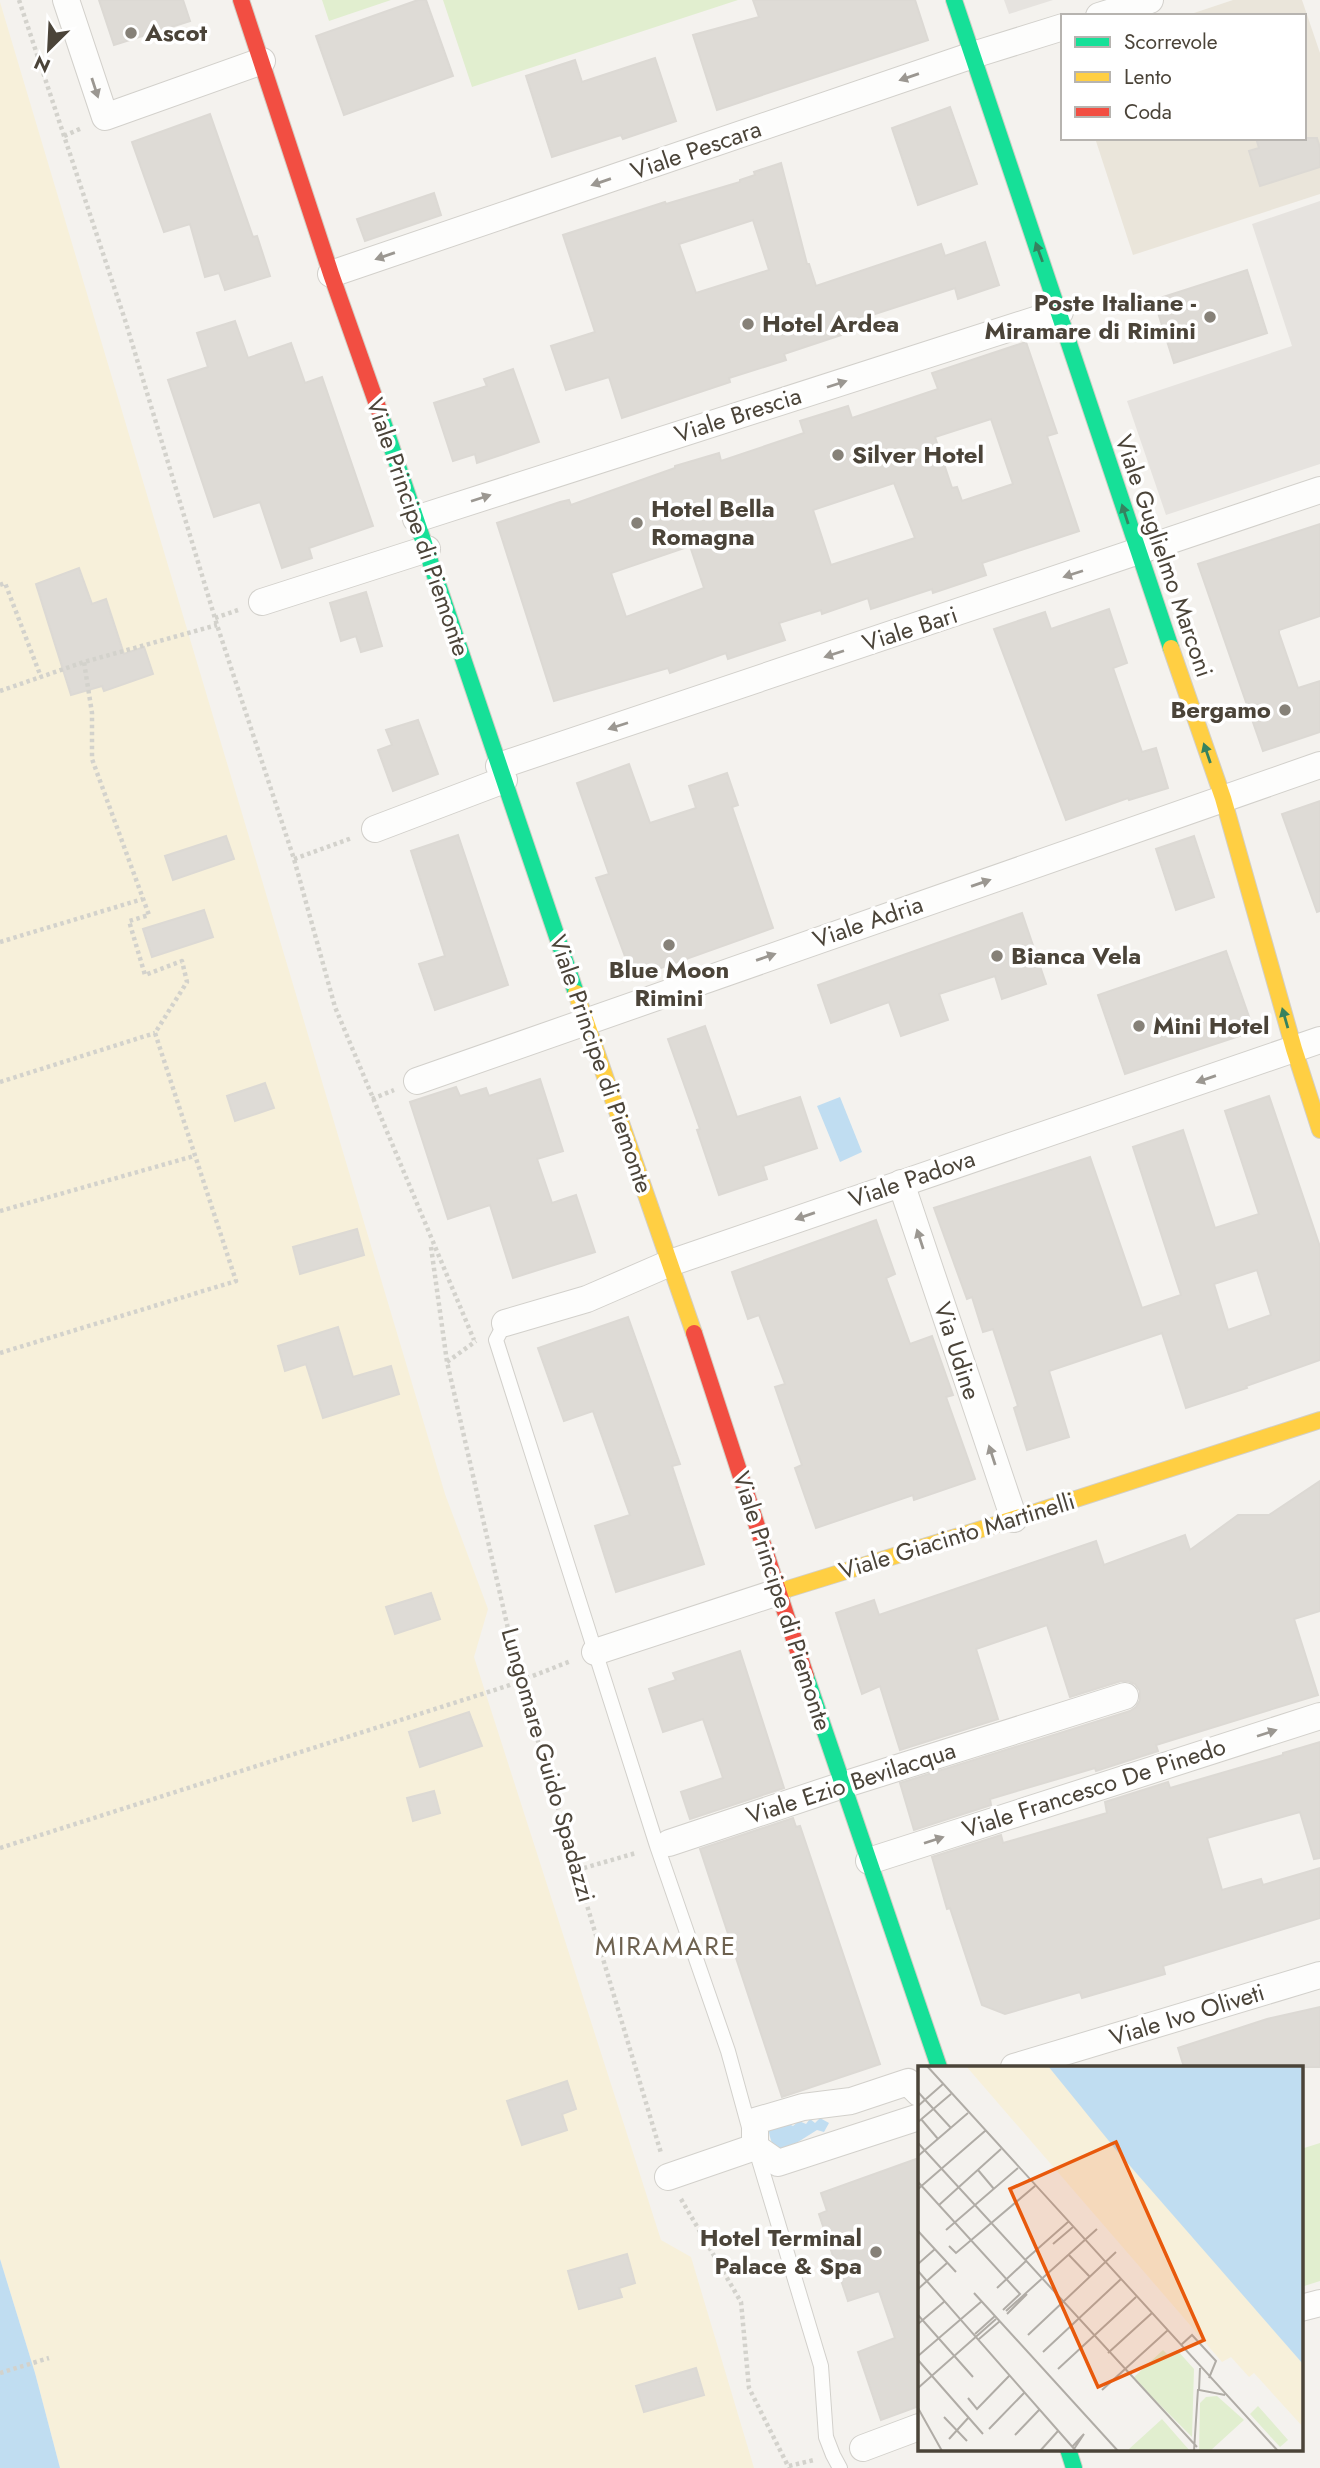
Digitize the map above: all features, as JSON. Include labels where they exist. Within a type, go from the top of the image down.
[{"type":"street","points":[[66,0],[105,117],[262,61]]},
{"type":"street","name":"Viale Principe di Piemonte","points":[[241,0],[331,274],[670,1263],[939,2066]]},
{"type":"street","points":[[1105,14],[1150,0]]},
{"type":"street","name":"Viale Guglielmo Marconi","points":[[961,2],[973,55],[1014,183],[1223,798],[1294,1049],[1320,1130]]},
{"type":"street","name":"Viale Pescara","points":[[331,274],[973,55],[1061,28]]},
{"type":"street","name":"Viale Brescia","points":[[416,519],[1060,312]]},
{"type":"street","name":"Viale Bari","points":[[374,829],[502,773],[1320,490]]},
{"type":"street","points":[[262,602],[426,549]]},
{"type":"street","name":"Viale Adria","points":[[417,1080],[1320,765]]},
{"type":"street","name":"Viale Padova","points":[[505,1323],[587,1299],[670,1263],[1320,1041]]},
{"type":"street","name":"Via Udine","points":[[901,1183],[1014,1519]]},
{"type":"street","name":"Viale Giacinto Martinelli","points":[[595,1652],[778,1591],[1014,1519],[1320,1420]]},
{"type":"street","name":"Viale Ezio Bevilacqua","points":[[663,1844],[1125,1696]]},
{"type":"street","name":"Viale Francesco De Pinedo","points":[[869,1861],[1320,1716]]},
{"type":"street","name":"Viale Ivo Oliveti","points":[[1017,2066],[1320,1975]]},
{"type":"street","points":[[755,2147],[755,2121],[803,2107],[867,2096],[908,2082],[918,2092]]},
{"type":"street","points":[[867,2096],[886,2097],[892,2107],[892,2116],[880,2129],[860,2125],[854,2119],[853,2109],[867,2096]]},
{"type":"street","points":[[755,2147],[778,2163],[918,2117]]},
{"type":"street","points":[[668,2177],[755,2147]]},
{"type":"street","points":[[1302,2308],[1320,2303]]},
{"type":"street","points":[[863,2448],[918,2427]]},
{"type":"street","points":[[1068,2450],[1074,2468]]},
{"type":"lane","points":[[505,1323],[496,1339],[595,1652],[663,1844],[727,2051],[821,2366],[826,2437],[841,2468]]},
{"type":"path","name":"Lungomare Guido Spadazzi","points":[[19,0],[126,323],[217,625],[294,859],[335,1007],[430,1239],[447,1362],[520,1681],[668,2177],[741,2302],[749,2388],[789,2468]]},
{"type":"path","points":[[0,584],[5,583],[41,677]]},
{"type":"path","points":[[0,691],[84,662],[217,625]]},
{"type":"path","points":[[0,1082],[155,1033],[187,982],[182,961],[145,975],[129,920],[149,915],[92,759],[92,713],[84,662]]},
{"type":"path","points":[[294,859],[374,829]]},
{"type":"path","points":[[0,942],[143,899]]},
{"type":"path","points":[[0,1353],[236,1281],[155,1033]]},
{"type":"path","points":[[0,1211],[194,1156]]},
{"type":"path","points":[[0,1847],[520,1681],[595,1652]]},
{"type":"path","points":[[577,1870],[663,1844]]},
{"type":"path","points":[[0,2373],[49,2358]]},
{"type":"shaded area","points":[[1004,0],[1053,0],[1009,14]]},
{"type":"shaded area","points":[[1233,0],[1302,0],[1320,53],[1320,194],[1133,255],[1096,140],[1306,140],[1306,14],[1191,14]]},
{"type":"shaded area","points":[[1320,201],[1320,464],[1166,515],[1127,401],[1292,346],[1252,224]]},
{"type":"green space","points":[[322,0],[391,0],[329,21]]},
{"type":"green space","points":[[443,0],[738,0],[472,87]]},
{"type":"green space","points":[[1320,2143],[1320,2281],[1302,2287],[1302,2149]]},
{"type":"sand","points":[[0,2],[445,1494],[488,1609],[474,1657],[661,2240],[691,2257],[754,2468],[60,2468],[35,2373],[0,2259]]},
{"type":"water","points":[[840,1097],[862,1152],[840,1162],[817,1106]]},
{"type":"water","points":[[820,2118],[829,2123],[824,2132],[817,2130],[779,2154],[771,2140],[769,2125],[778,2128],[787,2123],[793,2126],[799,2121],[806,2124],[810,2119],[815,2123]]},
{"type":"water","points":[[0,2259],[35,2373],[60,2468],[0,2468]]},
{"type":"building","name":"Ascot","points":[[99,0],[183,0],[190,21],[114,45]]},
{"type":"building","points":[[418,0],[426,0],[453,76],[344,115],[316,36]]},
{"type":"building","points":[[753,0],[915,0],[928,40],[717,110],[693,35],[759,17]]},
{"type":"building","points":[[655,58],[676,121],[623,139],[621,135],[552,157],[526,76],[575,60],[582,82]]},
{"type":"building","points":[[950,107],[977,184],[918,205],[892,128]]},
{"type":"building","points":[[210,114],[253,237],[257,236],[270,276],[225,290],[219,273],[205,277],[190,224],[164,232],[132,142]]},
{"type":"building","points":[[1317,138],[1320,167],[1260,186],[1249,151],[1259,148],[1257,140]]},
{"type":"building","points":[[781,163],[807,264],[816,286],[941,244],[945,256],[985,242],[999,285],[958,299],[955,288],[838,326],[841,335],[784,354],[786,360],[622,418],[609,377],[566,390],[551,346],[595,332],[563,235],[665,202],[666,204],[740,182],[755,175],[754,172]],"holes":[[[753,220],[769,270],[696,293],[679,244]]]},
{"type":"building","points":[[434,193],[441,215],[365,241],[357,219]]},
{"type":"building","name":"Poste Italiane - Miramare di Rimini","points":[[1247,270],[1267,333],[1174,363],[1154,300]]},
{"type":"building","points":[[235,321],[248,358],[291,343],[305,383],[322,377],[373,526],[309,548],[312,558],[282,568],[260,502],[214,517],[168,380],[208,367],[197,333]]},
{"type":"building","points":[[1026,342],[1057,433],[1047,436],[1079,531],[982,563],[986,575],[933,593],[932,589],[871,609],[868,598],[822,614],[821,610],[779,623],[785,640],[728,659],[726,653],[670,673],[668,668],[554,701],[497,523],[560,502],[569,500],[571,505],[675,466],[719,453],[721,461],[804,433],[800,421],[848,406],[852,418],[938,389],[932,373]],"holes":[[[991,419],[1013,484],[962,501],[957,487],[952,488],[935,437]],[[894,483],[915,538],[831,565],[813,510]],[[690,546],[704,588],[626,617],[611,573]]]},
{"type":"building","points":[[513,369],[539,442],[477,463],[475,454],[453,461],[434,403],[487,386],[484,379]]},
{"type":"building","points":[[1320,524],[1320,616],[1279,630],[1279,633],[1298,688],[1320,681],[1320,732],[1263,751],[1198,564]]},
{"type":"building","points":[[79,568],[92,604],[106,599],[124,654],[144,647],[153,674],[104,691],[102,686],[71,695],[36,584]]},
{"type":"building","points":[[366,592],[382,646],[361,652],[356,636],[341,641],[330,603]]},
{"type":"building","points":[[1109,609],[1127,663],[1113,668],[1142,752],[1156,748],[1168,788],[1129,800],[1128,798],[1066,820],[994,629],[1045,612],[1051,629]]},
{"type":"building","points":[[418,720],[438,774],[393,791],[378,750],[392,745],[386,730]]},
{"type":"building","points":[[629,764],[650,823],[696,808],[689,786],[727,773],[738,805],[732,807],[773,928],[633,978],[596,878],[609,874],[577,783]]},
{"type":"building","points":[[1320,801],[1320,911],[1317,912],[1282,814]]},
{"type":"building","points":[[458,835],[508,985],[435,1010],[419,964],[445,956],[411,851]]},
{"type":"building","points":[[226,836],[234,859],[173,880],[165,856]]},
{"type":"building","points":[[1194,836],[1214,897],[1176,910],[1156,849]]},
{"type":"building","points":[[204,910],[213,937],[152,957],[143,929]]},
{"type":"building","points":[[1022,913],[1046,984],[1002,999],[995,976],[939,994],[948,1020],[901,1036],[889,1002],[831,1023],[818,985]]},
{"type":"building","points":[[1226,951],[1254,1031],[1125,1074],[1098,995]]},
{"type":"building","points":[[705,1026],[737,1117],[800,1097],[817,1148],[763,1166],[767,1179],[719,1195],[697,1130],[700,1129],[668,1039]]},
{"type":"building","points":[[540,1079],[563,1151],[537,1159],[552,1203],[576,1195],[595,1252],[513,1278],[490,1205],[448,1219],[410,1102],[456,1087],[460,1096],[486,1088],[489,1096]]},
{"type":"building","points":[[265,1083],[274,1108],[235,1121],[227,1096]]},
{"type":"building","points":[[1269,1096],[1320,1247],[1320,1360],[1186,1408],[1162,1333],[1049,1371],[1069,1437],[1027,1450],[1014,1408],[1018,1406],[993,1329],[983,1332],[972,1297],[967,1299],[934,1208],[1090,1157],[1142,1308],[1181,1295],[1133,1147],[1183,1130],[1215,1228],[1259,1214],[1225,1111]],"holes":[[[1257,1270],[1271,1315],[1228,1330],[1214,1284]]]},
{"type":"building","points":[[876,1220],[895,1274],[886,1278],[910,1344],[932,1336],[953,1395],[946,1397],[975,1479],[914,1500],[913,1495],[816,1528],[795,1468],[802,1465],[775,1387],[785,1384],[759,1315],[748,1319],[732,1272]]},
{"type":"building","points":[[357,1229],[364,1255],[300,1274],[293,1247]]},
{"type":"building","points":[[628,1317],[680,1464],[672,1466],[704,1564],[616,1592],[595,1526],[630,1515],[593,1411],[564,1421],[538,1348]]},
{"type":"building","points":[[338,1327],[353,1377],[391,1366],[399,1394],[323,1418],[306,1364],[285,1371],[278,1346]]},
{"type":"building","points":[[1320,1481],[1320,1611],[1294,1619],[1318,1695],[1156,1745],[1158,1751],[1096,1771],[1095,1768],[990,1799],[991,1805],[914,1830],[900,1783],[1130,1711],[1140,1700],[1140,1691],[1135,1684],[1121,1681],[1070,1697],[1047,1625],[976,1649],[998,1719],[900,1750],[880,1686],[862,1694],[836,1613],[874,1600],[879,1615],[1096,1541],[1104,1565],[1185,1535],[1190,1550],[1238,1515],[1269,1515]]},
{"type":"building","points":[[431,1593],[440,1619],[395,1634],[386,1607]]},
{"type":"building","points":[[740,1651],[784,1788],[690,1819],[681,1792],[723,1778],[703,1719],[663,1732],[649,1689],[676,1680],[673,1673]]},
{"type":"building","points":[[469,1712],[482,1746],[420,1767],[409,1732]]},
{"type":"building","points":[[1320,1742],[1320,1858],[1314,1859],[1300,1812],[1207,1838],[1222,1890],[1261,1879],[1263,1885],[1320,1868],[1320,1918],[1163,1966],[1165,1974],[1082,1998],[1080,1992],[1005,2014],[982,2005],[950,1908],[947,1909],[932,1857],[1001,1835],[1003,1843],[1107,1813],[1105,1802],[1168,1782],[1170,1788]]},
{"type":"building","points":[[434,1791],[440,1813],[413,1821],[407,1798]]},
{"type":"building","points":[[793,1818],[796,1827],[800,1826],[880,2064],[782,2097],[700,1849]]},
{"type":"building","points":[[1320,2007],[1320,2067],[1184,2066],[1178,2048],[1267,2019]]},
{"type":"building","points":[[567,2081],[576,2109],[562,2114],[567,2130],[522,2145],[507,2101]]},
{"type":"building","name":"Hotel Terminal Palace & Spa","points":[[918,2158],[918,2406],[881,2420],[858,2352],[895,2338],[879,2291],[848,2301],[819,2214],[827,2211],[821,2193]]},
{"type":"building","points":[[627,2254],[635,2283],[619,2288],[622,2297],[579,2309],[568,2271]]},
{"type":"building","points":[[696,2368],[704,2395],[644,2412],[636,2386]]},
{"type":"traffic: fast","points":[[954,0],[1171,648]]},
{"type":"traffic: fast","points":[[380,413],[576,993]]},
{"type":"traffic: fast","points":[[806,1676],[939,2066]]},
{"type":"traffic: fast","points":[[1068,2450],[1074,2468]]},
{"type":"traffic: slow","points":[[1171,648],[1223,798],[1294,1049],[1320,1130]]},
{"type":"traffic: slow","points":[[576,993],[694,1333]]},
{"type":"traffic: slow","points":[[778,1592],[1320,1420]]},
{"type":"traffic: jam","points":[[241,0],[331,274],[380,413]]},
{"type":"traffic: jam","points":[[694,1333],[806,1676]]},
{"type":"place","name":"Ascot","points":[[131,33]]},
{"type":"place","name":"Poste Italiane - Miramare di Rimini","points":[[1210,317]]},
{"type":"place","name":"Hotel Ardea","points":[[748,324]]},
{"type":"place","name":"Silver Hotel","points":[[838,455]]},
{"type":"place","name":"Hotel Bella Romagna","points":[[637,523]]},
{"type":"place","name":"Bergamo","points":[[1285,710]]},
{"type":"place","name":"Blue Moon Rimini","points":[[669,945]]},
{"type":"place","name":"Bianca Vela","points":[[997,956]]},
{"type":"place","name":"Mini Hotel","points":[[1139,1026]]},
{"type":"place","name":"Hotel Terminal Palace & Spa","points":[[876,2252]]},
{"type":"district","name":"MIRAMARE","points":[[666,1946]]}]
